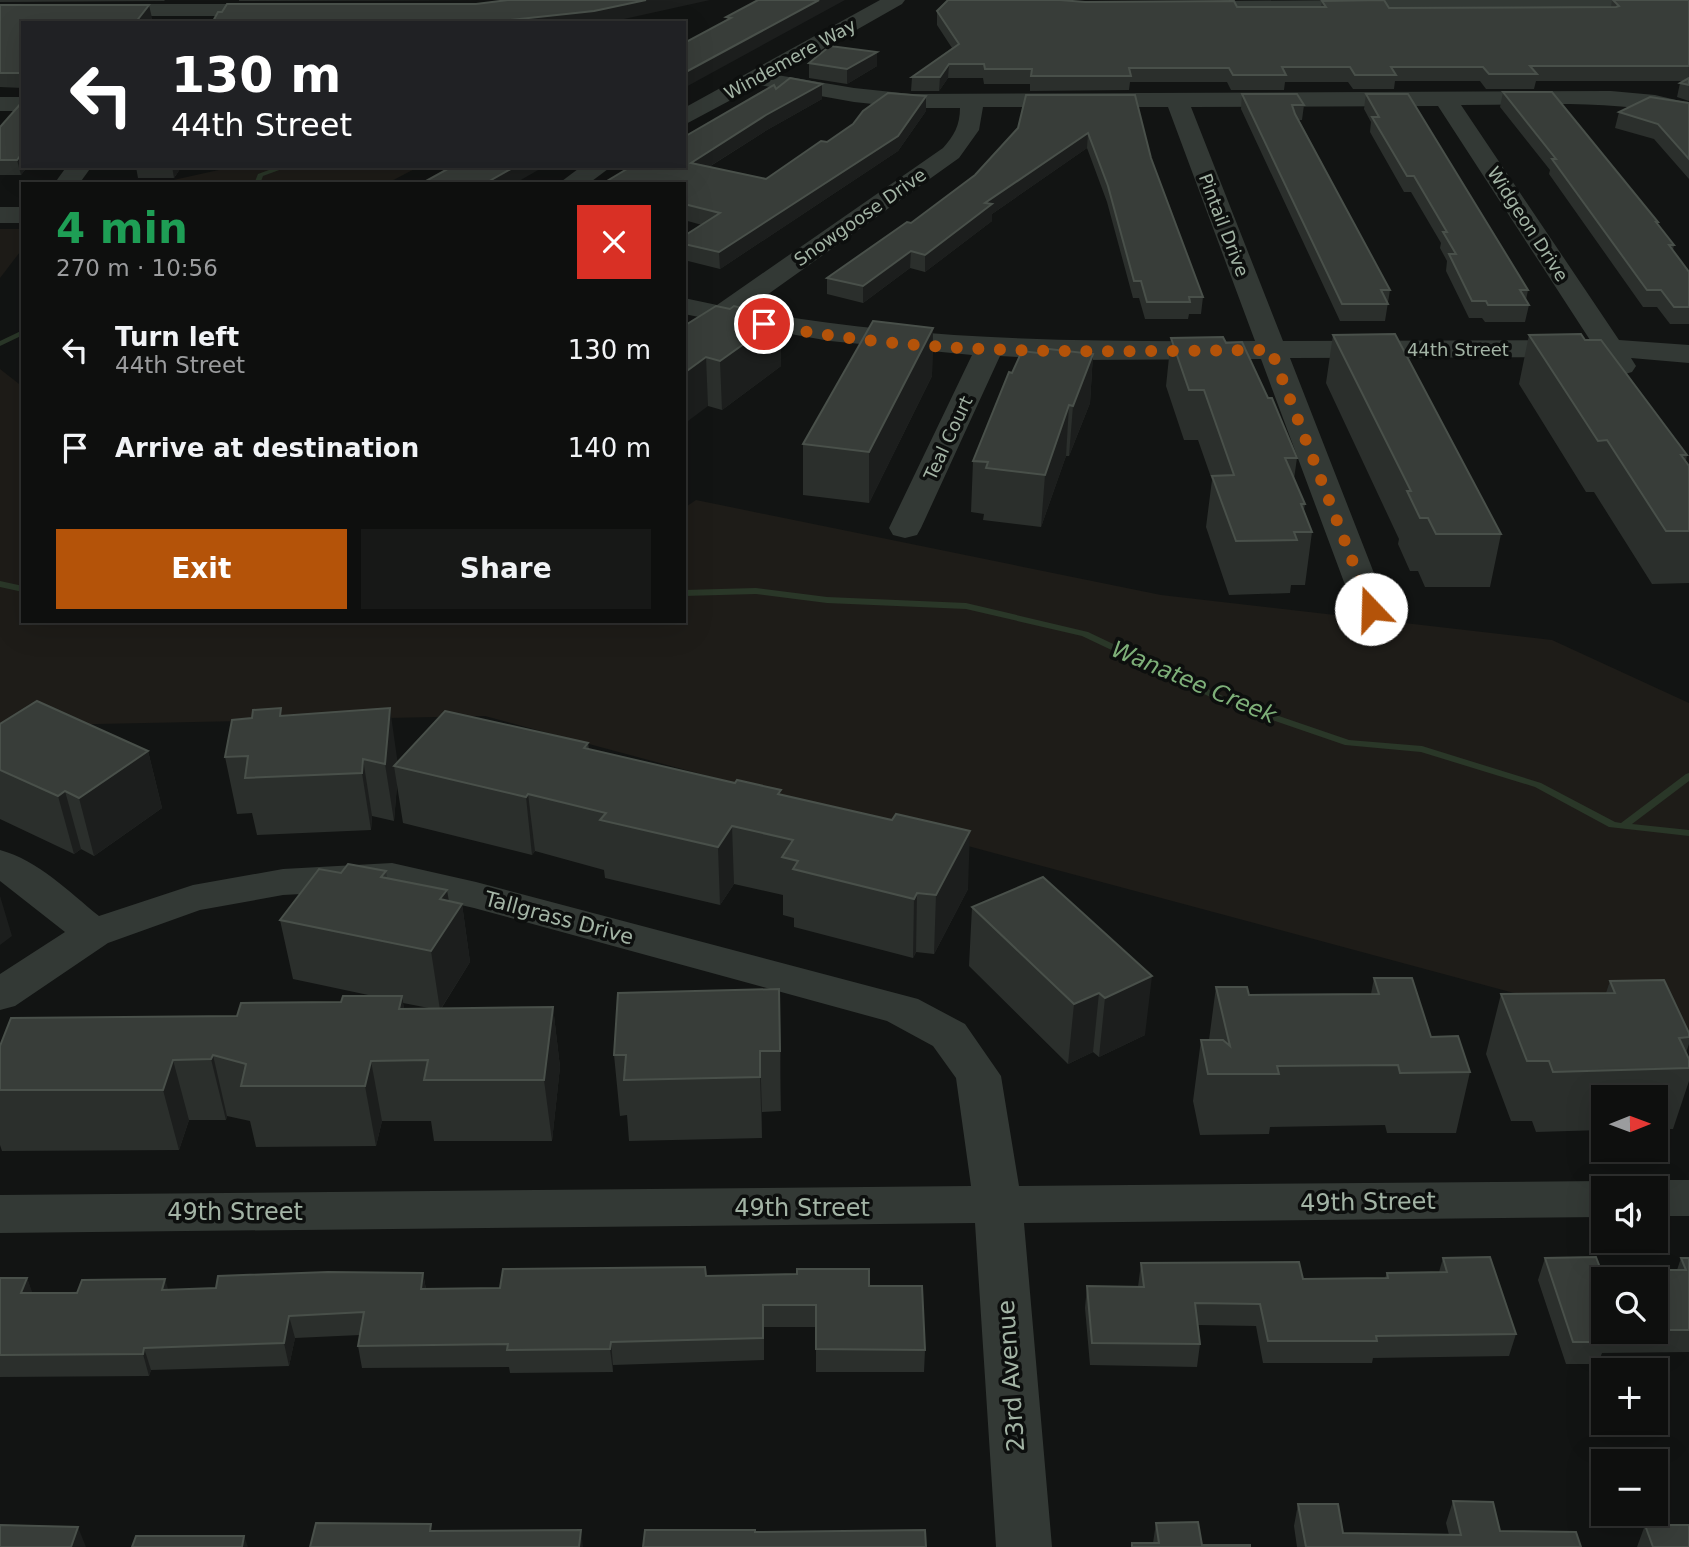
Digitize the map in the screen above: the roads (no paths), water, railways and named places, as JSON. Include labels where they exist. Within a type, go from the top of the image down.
[{"type":"street","name":"Windemere Way","points":[[686,117],[895,0]]},
{"type":"street","points":[[1204,7],[1268,4],[1689,4]]},
{"type":"street","points":[[0,10],[300,10]]},
{"type":"street","points":[[755,78],[853,95],[911,101],[1611,98],[1655,102],[1689,110]]},
{"type":"street","name":"Widgeon Drive","points":[[1446,100],[1636,388]]},
{"type":"street","name":"Pintail Drive","points":[[1177,101],[1371,609]]},
{"type":"street","name":"Snowgoose Drive","points":[[686,340],[951,153],[964,139],[970,127],[973,114],[971,102]]},
{"type":"street","points":[[0,104],[21,104]]},
{"type":"street","points":[[573,182],[597,168]]},
{"type":"street","points":[[0,215],[21,215]]},
{"type":"street","name":"44th Street","points":[[686,306],[781,327],[917,344],[990,348],[1610,348],[1689,354]]},
{"type":"street","name":"Teal Court","points":[[905,528],[990,348]]},
{"type":"street","points":[[0,863],[29,881],[93,933]]},
{"type":"street","name":"Tallgrass Drive","points":[[0,995],[93,933],[193,898],[283,882],[392,876],[490,899],[902,1010],[949,1035],[978,1076],[998,1206]]},
{"type":"street","points":[[1668,1198],[1689,1198]]},
{"type":"street","name":"49th Street","points":[[0,1214],[1591,1199]]},
{"type":"street","name":"23rd Avenue","points":[[998,1206],[1024,1547]]},
{"type":"waterway","points":[[258,182],[260,175],[281,168]]},
{"type":"waterway","points":[[0,344],[21,333]]},
{"type":"waterway","name":"Wanatee Creek","points":[[0,584],[21,589]]},
{"type":"waterway","name":"Wanatee Creek","points":[[686,593],[756,591],[827,600],[966,606],[1085,634],[1226,701],[1348,743],[1422,749],[1538,785],[1613,825],[1689,833]]},
{"type":"waterway","points":[[1623,826],[1689,776]]}]
